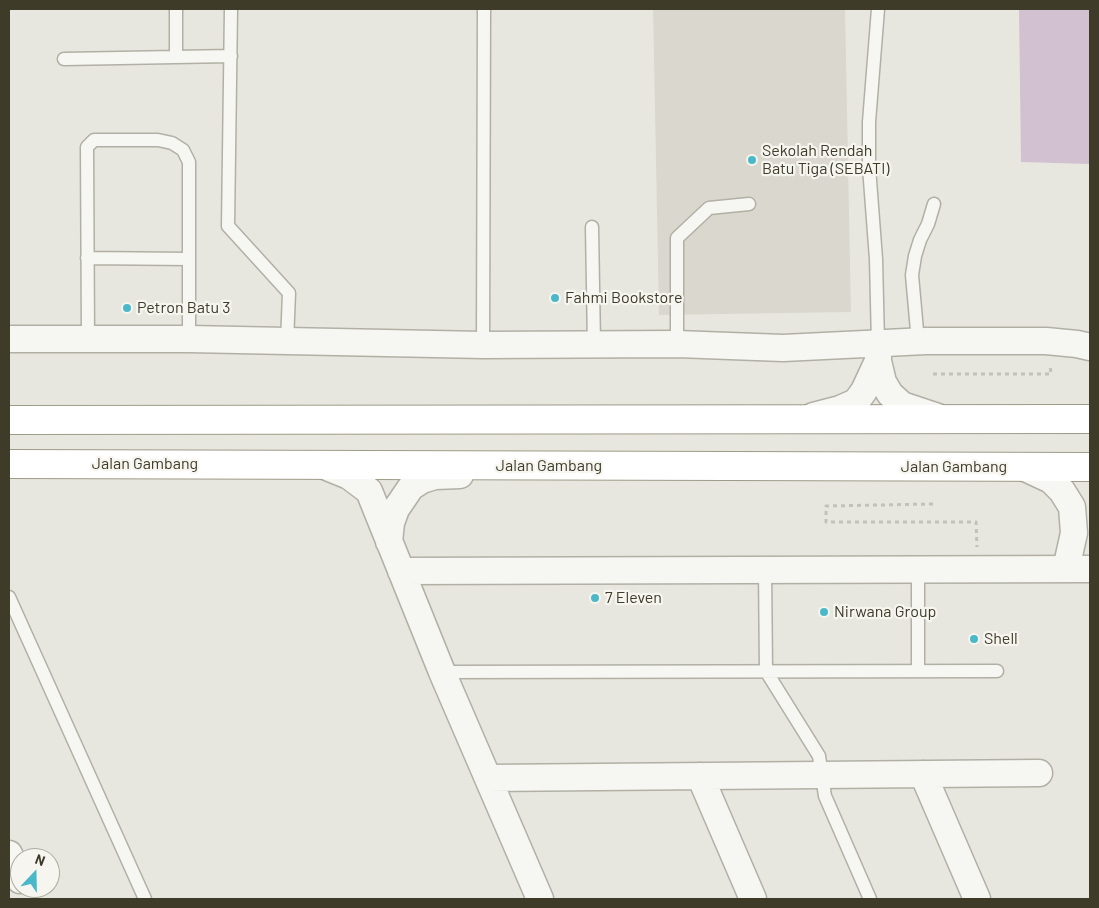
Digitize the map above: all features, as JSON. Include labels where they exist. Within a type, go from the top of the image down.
[{"type":"highway","points":[[9,420],[1090,419]]},
{"type":"highway","name":"Jalan Gambang","points":[[9,464],[1090,467]]},
{"type":"street","points":[[9,339],[189,339],[483,345],[677,344],[878,352],[918,342],[1046,342],[1077,344],[1090,347]]},
{"type":"street","points":[[878,352],[883,382],[890,394],[902,405],[947,420]]},
{"type":"street","points":[[801,420],[840,409],[856,402],[864,391],[878,352]]},
{"type":"street","points":[[322,465],[349,476],[370,491],[442,672],[540,899]]},
{"type":"street","points":[[389,542],[391,523],[396,509],[411,487],[422,480],[435,476],[594,467]]},
{"type":"street","points":[[401,571],[1078,569],[1072,507],[1062,491],[1051,480],[1023,467]]},
{"type":"street","points":[[1074,533],[1090,509]]},
{"type":"street","points":[[488,778],[1039,773]]},
{"type":"street","points":[[923,774],[977,899]]},
{"type":"street","points":[[700,776],[746,897]]},
{"type":"lane","points":[[176,9],[176,57]]},
{"type":"lane","points":[[231,9],[228,226],[288,293],[287,342]]},
{"type":"lane","points":[[483,345],[484,9]]},
{"type":"lane","points":[[878,9],[869,122],[876,258],[878,352]]},
{"type":"lane","points":[[64,59],[231,56]]},
{"type":"lane","points":[[88,338],[86,147],[94,140],[158,140],[172,143],[183,150],[189,162],[189,339]]},
{"type":"lane","points":[[677,344],[677,238],[709,208],[749,204]]},
{"type":"lane","points":[[918,342],[912,275],[914,256],[928,224],[934,204]]},
{"type":"lane","points":[[592,227],[594,345]]},
{"type":"lane","points":[[87,258],[189,259]]},
{"type":"lane","points":[[765,570],[766,671],[819,756],[825,796],[870,899]]},
{"type":"lane","points":[[918,570],[918,671]]},
{"type":"lane","points":[[9,597],[145,899]]},
{"type":"lane","points":[[442,672],[997,671]]},
{"type":"path","points":[[933,374],[1051,374],[1049,362]]},
{"type":"path","points":[[933,504],[826,506],[826,522],[976,522],[978,570]]},
{"type":"shaded area","name":"Sekolah Rendah Batu Tiga (SEBATI)","points":[[653,9],[845,9],[851,312],[659,315]]},
{"type":"shaded area","points":[[1019,9],[1090,9],[1090,164],[1021,162]]},
{"type":"place","name":"Sekolah Rendah Batu Tiga (SEBATI)","points":[[752,160]]},
{"type":"place","name":"Fahmi Bookstore","points":[[555,298]]},
{"type":"place","name":"Petron Batu 3","points":[[127,308]]},
{"type":"place","name":"7 Eleven","points":[[595,598]]},
{"type":"place","name":"Nirwana Group","points":[[824,612]]},
{"type":"place","name":"Shell","points":[[974,639]]}]
